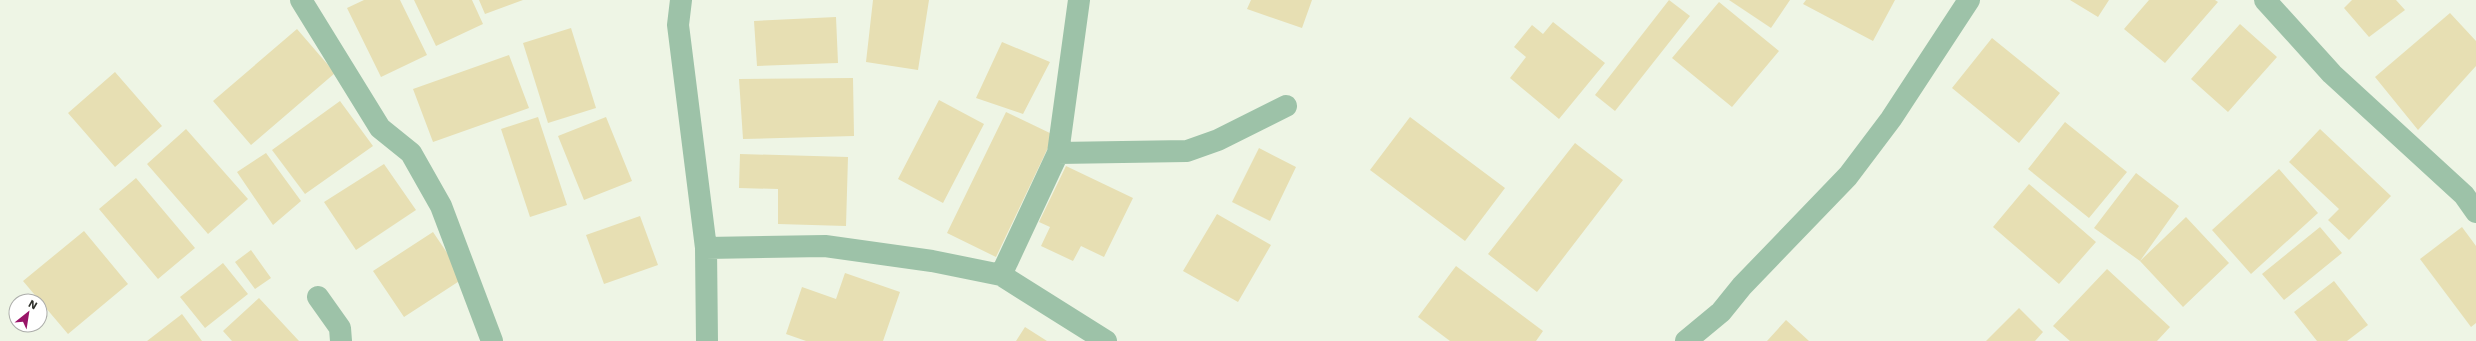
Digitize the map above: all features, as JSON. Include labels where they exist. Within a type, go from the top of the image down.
[{"type":"street","points":[[301,0],[380,128],[410,152],[441,206],[492,341]]},
{"type":"street","points":[[681,0],[678,25],[706,248],[707,341]]},
{"type":"street","points":[[1001,274],[1058,153],[1079,0]]},
{"type":"street","points":[[1686,341],[1721,312],[1742,286],[1848,176],[1891,119],[1969,0]]},
{"type":"street","points":[[2265,0],[2332,74],[2464,195],[2476,212]]},
{"type":"street","points":[[1058,153],[1187,151],[1218,140],[1286,106]]},
{"type":"street","points":[[706,248],[825,246],[932,261],[1001,274],[1106,341]]},
{"type":"street","points":[[318,297],[340,328],[341,341]]},
{"type":"building","points":[[364,0],[400,0],[427,55],[381,77],[347,8]]},
{"type":"building","points":[[414,0],[472,0],[483,24],[436,46]]},
{"type":"building","points":[[479,0],[523,0],[485,14]]},
{"type":"building","points":[[873,0],[929,0],[918,70],[866,62]]},
{"type":"building","points":[[1251,0],[1312,0],[1302,28],[1247,9]]},
{"type":"building","points":[[1669,0],[1690,16],[1615,111],[1595,95]]},
{"type":"building","points":[[1729,0],[1790,0],[1771,28]]},
{"type":"building","points":[[1806,0],[1895,0],[1873,41],[1803,4]]},
{"type":"building","points":[[2070,0],[2109,0],[2098,17]]},
{"type":"building","points":[[2149,0],[2215,0],[2218,2],[2165,63],[2124,29]]},
{"type":"building","points":[[2352,0],[2396,0],[2405,10],[2369,37],[2344,8]]},
{"type":"building","points":[[1719,2],[1779,51],[1732,107],[1672,58]]},
{"type":"building","points":[[2450,13],[2476,41],[2476,66],[2418,130],[2375,77]]},
{"type":"building","points":[[836,17],[838,63],[757,66],[754,21]]},
{"type":"building","points":[[1553,22],[1605,63],[1559,119],[1510,78],[1526,57],[1514,47],[1532,25],[1543,34]]},
{"type":"building","points":[[2240,24],[2277,57],[2228,112],[2191,79]]},
{"type":"building","points":[[571,28],[596,108],[548,123],[523,43]]},
{"type":"building","points":[[297,29],[335,73],[251,145],[213,101]]},
{"type":"building","points":[[1992,38],[2060,93],[2019,143],[1952,88]]},
{"type":"building","points":[[1002,42],[1050,62],[1023,114],[976,98]]},
{"type":"building","points":[[509,55],[529,108],[433,142],[413,89]]},
{"type":"building","points":[[115,72],[162,126],[115,167],[68,113]]},
{"type":"building","points":[[853,78],[854,136],[743,139],[739,79]]},
{"type":"building","points":[[939,100],[984,124],[943,203],[898,179]]},
{"type":"building","points":[[340,101],[373,146],[305,194],[272,150]]},
{"type":"building","points":[[1006,112],[1054,135],[996,257],[947,233]]},
{"type":"building","points":[[538,117],[567,205],[530,217],[501,129]]},
{"type":"building","points":[[606,117],[632,181],[584,200],[558,136]]},
{"type":"building","points":[[1410,117],[1505,188],[1465,241],[1370,170]]},
{"type":"building","points":[[2065,122],[2127,172],[2089,218],[2028,169]]},
{"type":"building","points":[[186,129],[248,199],[208,234],[147,164]]},
{"type":"building","points":[[2320,129],[2391,196],[2349,240],[2328,220],[2339,209],[2289,162]]},
{"type":"building","points":[[1575,143],[1623,180],[1537,292],[1488,254]]},
{"type":"building","points":[[1259,148],[1296,167],[1270,221],[1232,202]]},
{"type":"building","points":[[266,153],[301,201],[273,225],[237,172]]},
{"type":"building","points":[[740,154],[848,157],[846,226],[778,224],[778,189],[739,188]]},
{"type":"building","points":[[384,164],[416,210],[356,250],[324,202]]},
{"type":"building","points":[[1066,166],[1133,198],[1104,257],[1081,246],[1073,261],[1041,246],[1050,227],[1039,222]]},
{"type":"building","points":[[2279,169],[2318,213],[2251,274],[2212,230]]},
{"type":"building","points":[[2136,173],[2179,206],[2140,261],[2094,228]]},
{"type":"building","points":[[136,178],[195,248],[158,279],[99,209]]},
{"type":"building","points":[[2029,184],[2096,242],[2059,284],[1993,227]]},
{"type":"building","points":[[1217,214],[1271,245],[1238,302],[1183,271]]},
{"type":"building","points":[[640,216],[658,265],[604,284],[586,235]]},
{"type":"building","points":[[2186,217],[2229,263],[2183,307],[2140,261]]},
{"type":"building","points":[[2320,227],[2342,253],[2284,300],[2262,274]]},
{"type":"building","points":[[2462,227],[2476,246],[2476,323],[2471,327],[2420,259]]},
{"type":"building","points":[[84,231],[128,284],[68,334],[48,310],[48,293],[33,293],[23,281]]},
{"type":"building","points":[[433,232],[464,278],[404,317],[373,271]]},
{"type":"building","points":[[251,250],[271,278],[255,289],[235,262]]},
{"type":"building","points":[[223,263],[248,294],[205,328],[180,297]]},
{"type":"building","points":[[1456,266],[1543,331],[1536,341],[1450,341],[1418,317]]},
{"type":"building","points":[[2107,269],[2170,327],[2157,341],[2070,341],[2053,326]]},
{"type":"building","points":[[845,273],[900,292],[883,341],[806,341],[786,334],[802,287],[836,299]]},
{"type":"building","points":[[2334,281],[2368,325],[2347,341],[2317,341],[2294,312]]},
{"type":"building","points":[[259,298],[299,341],[232,341],[223,331]]},
{"type":"building","points":[[2019,308],[2043,332],[2035,341],[1986,341]]},
{"type":"building","points":[[182,314],[202,341],[147,341]]},
{"type":"building","points":[[1786,320],[1809,341],[1767,341]]},
{"type":"building","points":[[1025,327],[1047,341],[1016,341]]}]
